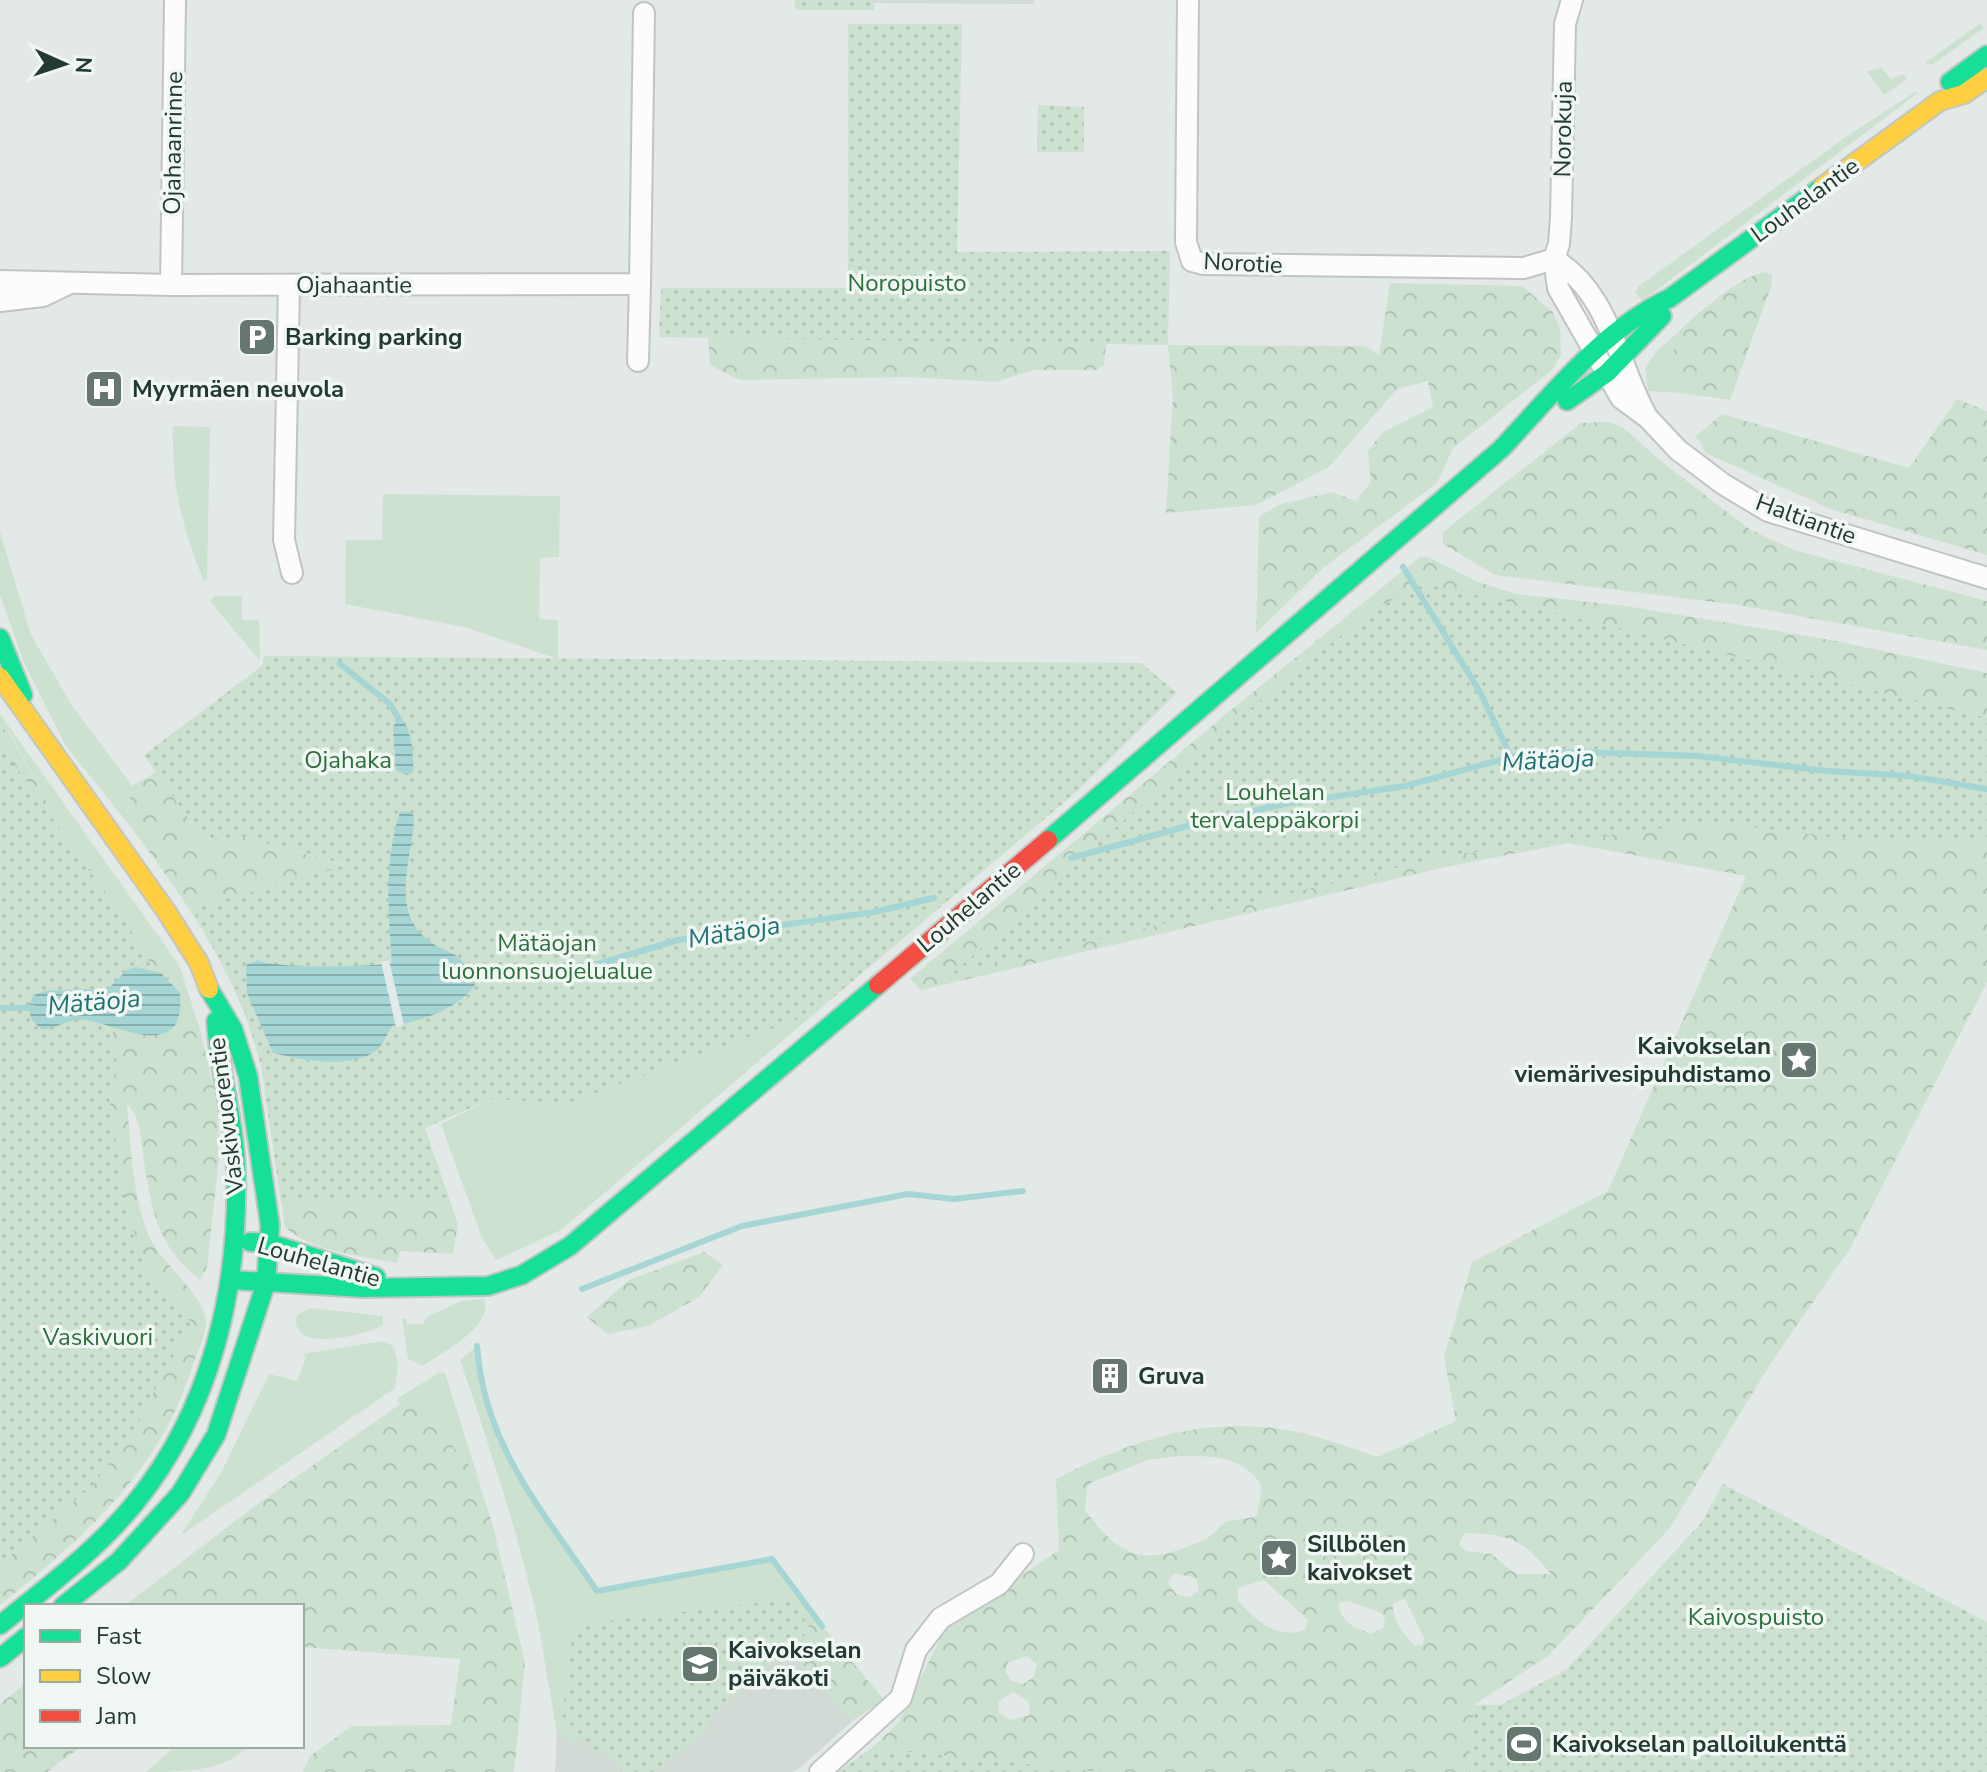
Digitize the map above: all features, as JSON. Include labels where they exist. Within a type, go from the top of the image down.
[{"type":"main road","name":"Louhelantie","points":[[1940,101],[1950,81],[1987,55]]},
{"type":"main road","name":"Louhelantie","points":[[232,1280],[363,1288],[488,1286],[522,1275],[570,1246],[1221,693],[1501,449],[1642,311],[1670,298],[1940,101],[1964,94],[1987,78]]},
{"type":"main road","name":"Louhelantie","points":[[1501,449],[1607,373],[1662,318],[1670,298]]},
{"type":"main road","name":"Vaskivuorentie","points":[[0,638],[37,726]]},
{"type":"main road","name":"Vaskivuorentie","points":[[0,677],[175,924],[199,963],[215,1003],[233,1029],[248,1076],[263,1164],[269,1243],[266,1283],[238,1378],[216,1435],[180,1494],[119,1561],[65,1604]]},
{"type":"main road","name":"Vaskivuorentie","points":[[24,1604],[106,1534],[156,1474],[202,1390],[222,1328],[237,1241],[236,1168],[216,1035],[215,1003]]},
{"type":"main road","name":"Louhelantie","points":[[237,1241],[269,1243],[401,1285]]},
{"type":"main road","name":"Vaskivuorentie","points":[[0,1625],[24,1604]]},
{"type":"main road","points":[[0,1658],[24,1639]]},
{"type":"street","name":"Ojahaanrinne","points":[[171,285],[175,0]]},
{"type":"street","name":"Norotie","points":[[1188,0],[1186,242],[1192,261],[1524,268],[1554,259]]},
{"type":"street","name":"Norokuja","points":[[1572,0],[1565,24],[1561,217],[1559,244],[1554,259],[1558,288],[1607,373]]},
{"type":"street","points":[[638,361],[644,13]]},
{"type":"street","points":[[1554,259],[1577,275],[1615,335],[1624,356]]},
{"type":"street","name":"Ojahaantie","points":[[0,281],[171,285],[640,284]]},
{"type":"street","name":"Ojahaantie","points":[[0,301],[43,296],[68,284]]},
{"type":"street","points":[[289,285],[284,540],[292,573]]},
{"type":"street","name":"Haltiantie","points":[[1624,356],[1631,387],[1648,418]]},
{"type":"street","name":"Haltiantie","points":[[1607,373],[1621,398],[1648,418],[1704,471],[1768,511],[1987,578]]},
{"type":"street","points":[[820,1772],[901,1698],[916,1650],[934,1624],[999,1584],[1023,1554]]},
{"type":"shaded area","points":[[867,0],[1034,0],[1034,4],[867,3]]},
{"type":"shaded area","name":"Kaivokselan päiväkoti","points":[[799,1598],[884,1700],[859,1715],[801,1767],[793,1772],[555,1772],[557,1734],[539,1627]]},
{"type":"green space","points":[[794,0],[874,0],[874,10],[796,10]]},
{"type":"green space","points":[[1981,23],[1984,28],[1932,65],[1925,63]]},
{"type":"green space","name":"Noropuisto","points":[[848,24],[962,24],[957,252],[1170,251],[1168,345],[659,337],[661,288],[848,288]]},
{"type":"green space","points":[[1881,68],[1891,79],[1903,74],[1907,79],[1884,95],[1867,71]]},
{"type":"green space","points":[[1915,92],[1918,93],[1642,301],[1635,292],[1639,286],[1850,134]]},
{"type":"green space","points":[[1038,105],[1084,107],[1084,152],[1037,152]]},
{"type":"green space","points":[[1764,272],[1772,275],[1771,287],[1730,400],[1682,393],[1673,356],[1685,330],[1724,293]]},
{"type":"green space","points":[[1390,283],[1522,286],[1552,311],[1560,328],[1561,355],[1552,370],[1453,448],[1437,483],[1324,567],[1256,633],[1259,517],[1278,505],[1332,492],[1356,501],[1371,482],[1368,451],[1382,433],[1433,407],[1428,381],[1397,389],[1329,467],[1256,505],[1166,513],[1173,396],[1168,345],[1365,346],[1379,355]]},
{"type":"green space","points":[[1110,304],[1104,365],[1096,370],[1033,370],[996,382],[910,377],[740,380],[710,365],[708,338]]},
{"type":"green space","points":[[1709,304],[1689,326],[1675,353],[1682,393],[1648,391],[1645,368],[1657,351]]},
{"type":"green space","points":[[1957,399],[1987,411],[1987,555],[1831,509],[1706,453],[1696,436],[1722,414],[1909,468]]},
{"type":"green space","points":[[1608,422],[1624,428],[1664,464],[1751,530],[1794,550],[1987,601],[1987,650],[1738,605],[1495,575],[1443,544],[1443,532],[1581,423]]},
{"type":"green space","points":[[173,426],[210,427],[207,581],[203,580],[179,505]]},
{"type":"green space","points":[[383,494],[560,496],[559,557],[540,558],[539,619],[558,620],[558,659],[464,627],[345,604],[346,540],[382,540]]},
{"type":"green space","points":[[0,532],[31,635],[71,704],[132,786],[126,821],[66,746],[24,663],[0,595]]},
{"type":"green space","name":"Louhelan tervaleppäkorpi","points":[[1420,557],[1428,557],[1478,582],[1516,594],[1626,606],[1831,640],[1987,673],[1987,982],[1851,1247],[1771,1363],[1669,1529],[1549,1655],[1474,1705],[1469,1772],[838,1772],[872,1748],[899,1722],[946,1627],[1059,1550],[1056,1479],[1145,1441],[1205,1428],[1236,1426],[1302,1433],[1378,1457],[1456,1421],[1444,1357],[1472,1262],[1608,1191],[1746,876],[1568,843],[1446,867],[921,990],[910,979],[1237,705]],"holes":[[[1190,1456],[1214,1457],[1236,1463],[1246,1468],[1262,1486],[1257,1516],[1227,1522],[1207,1538],[1170,1553],[1154,1555],[1126,1550],[1099,1528],[1085,1510],[1087,1488],[1092,1482],[1148,1460]],[[1464,1533],[1503,1537],[1522,1545],[1551,1574],[1516,1574],[1491,1554],[1466,1551],[1459,1545]],[[1174,1573],[1196,1578],[1199,1590],[1191,1597],[1177,1595],[1168,1583]],[[1264,1580],[1308,1620],[1305,1630],[1276,1630],[1259,1621],[1238,1601],[1238,1588]],[[1405,1599],[1424,1638],[1422,1645],[1414,1645],[1406,1636],[1393,1603]],[[1349,1601],[1381,1613],[1385,1619],[1383,1628],[1371,1634],[1359,1629],[1349,1623],[1339,1603]],[[1027,1656],[1037,1664],[1034,1677],[1023,1684],[1012,1681],[1005,1672],[1008,1662]],[[1013,1692],[1028,1701],[1030,1715],[1010,1720],[998,1712],[999,1701]]]},
{"type":"green space","name":"Louhelan tervaleppäkorpi","points":[[1420,583],[1523,605],[1987,718],[1987,842],[1869,842],[1711,822],[1446,856],[951,975],[1235,721],[1368,614]]},
{"type":"green space","points":[[215,596],[242,596],[242,620],[259,620],[260,661],[210,601]]},
{"type":"green space","name":"Mätäojan luonnonsuojelualue","points":[[263,657],[1141,663],[1177,693],[1074,794],[815,1013],[568,1103],[491,1099],[425,1128],[449,1201],[281,1202],[261,1065],[241,999],[192,909],[347,865],[243,837],[203,840],[144,755],[263,665]]},
{"type":"green space","points":[[0,714],[179,965],[200,1029],[169,987],[169,954],[140,940],[63,831],[10,733],[0,726]]},
{"type":"green space","name":"Vaskivuori","points":[[0,726],[9,733],[63,831],[140,940],[169,954],[169,987],[200,1029],[218,1106],[219,1158],[207,1267],[200,1280],[174,1254],[159,1227],[150,1197],[138,1123],[127,1104],[133,1171],[143,1220],[155,1247],[198,1300],[206,1321],[205,1332],[178,1405],[139,1471],[115,1501],[60,1555],[0,1605]]},
{"type":"green space","name":"Vaskivuori","points":[[0,744],[137,939],[176,1013],[110,1010],[117,1064],[116,1079],[109,1098],[129,1216],[145,1266],[191,1322],[133,1432],[95,1483],[0,1565]]},
{"type":"green space","points":[[156,772],[203,840],[243,837],[348,866],[425,1128],[458,1225],[453,1254],[400,1251],[397,1263],[323,1248],[285,1227],[270,1104],[251,1030],[238,997],[206,936],[126,821],[132,786]]},
{"type":"green space","points":[[815,1013],[561,1230],[496,1260],[482,1238],[441,1124],[491,1099],[568,1103]]},
{"type":"green space","points":[[704,1252],[723,1265],[699,1297],[648,1326],[607,1334],[587,1317],[629,1280]]},
{"type":"green space","points":[[484,1299],[485,1309],[481,1319],[464,1338],[423,1366],[408,1359],[402,1319],[407,1319],[407,1324],[424,1324],[425,1318],[461,1301]]},
{"type":"green space","points":[[311,1308],[383,1316],[383,1325],[346,1337],[316,1338],[304,1335],[297,1327],[297,1315]]},
{"type":"green space","points":[[384,1341],[394,1347],[398,1364],[395,1388],[180,1536],[221,1473],[269,1374],[297,1381],[306,1358],[303,1354]]},
{"type":"green space","points":[[477,1346],[482,1382],[504,1446],[537,1505],[597,1591],[772,1559],[799,1598],[574,1625],[562,1715],[584,1739],[575,1743],[557,1734],[531,1591],[491,1452],[460,1360]]},
{"type":"green space","points":[[440,1372],[445,1373],[481,1488],[470,1466],[446,1439],[422,1394],[399,1405],[398,1398]]},
{"type":"green space","points":[[422,1394],[446,1439],[470,1466],[493,1526],[525,1663],[514,1772],[303,1772],[310,1756],[352,1726],[451,1725],[460,1659],[304,1647],[304,1604],[127,1604],[259,1503],[399,1405]]},
{"type":"green space","name":"Kaivospuisto","points":[[1723,1484],[1987,1622],[1987,1772],[1469,1772],[1474,1705],[1500,1705],[1566,1670],[1701,1523]]},
{"type":"green space","points":[[799,1598],[884,1700],[852,1721],[790,1649],[811,1630],[791,1599]]},
{"type":"green space","points":[[791,1599],[811,1630],[706,1722],[709,1727],[656,1772],[622,1772],[602,1749],[597,1753],[562,1715],[574,1625]]},
{"type":"green space","points":[[24,1685],[24,1748],[79,1748],[47,1772],[0,1772],[0,1704]]},
{"type":"green space","points":[[174,1748],[246,1748],[239,1755],[215,1766],[188,1771],[146,1772]]},
{"type":"green space","points":[[872,1748],[1101,1772],[838,1772]]},
{"type":"water","points":[[398,715],[407,727],[411,741],[413,772],[407,775],[396,770],[393,728]]},
{"type":"water","points":[[409,811],[414,816],[406,894],[413,923],[432,943],[458,957],[476,983],[450,1007],[415,1021],[392,1026],[380,1047],[364,1057],[325,1062],[273,1053],[247,993],[246,965],[258,960],[301,966],[392,963],[389,906],[391,849],[400,812]]},
{"type":"water","points":[[136,967],[161,973],[180,993],[179,1015],[172,1028],[161,1034],[146,1035],[85,1020],[42,1030],[32,1020],[28,1008],[33,996],[44,991],[109,988],[127,970]]},
{"type":"pier","points":[[389,960],[404,1025],[396,1027],[381,962]]},
{"type":"waterway","points":[[1403,567],[1480,692],[1511,757]]},
{"type":"waterway","points":[[340,664],[390,704],[400,721]]},
{"type":"waterway","name":"Mätäoja","points":[[1071,858],[1206,821],[1285,804],[1405,786],[1515,756],[1578,752],[1698,756],[1827,771],[1909,776],[1987,789]]},
{"type":"waterway","name":"Mätäoja","points":[[466,978],[594,965],[678,940],[874,912],[934,898]]},
{"type":"waterway","name":"Mätäoja","points":[[0,1008],[33,1008]]},
{"type":"waterway","points":[[582,1289],[742,1226],[908,1194],[954,1199],[1023,1191]]},
{"type":"waterway","points":[[477,1346],[482,1382],[504,1446],[537,1505],[597,1591],[772,1559],[822,1626]]},
{"type":"traffic: fast","points":[[1950,82],[1987,55]]},
{"type":"traffic: fast","points":[[1048,840],[1501,449],[1600,345],[1822,187]]},
{"type":"traffic: fast","points":[[1567,401],[1607,373],[1662,316]]},
{"type":"traffic: fast","points":[[0,638],[23,695]]},
{"type":"traffic: fast","points":[[232,1280],[363,1288],[488,1286],[522,1275],[570,1246],[878,985]]},
{"type":"traffic: fast","points":[[65,1604],[119,1561],[180,1494],[216,1435],[266,1283],[270,1225],[248,1076],[233,1029],[209,989]]},
{"type":"traffic: fast","points":[[26,1604],[88,1552],[135,1503],[183,1429],[215,1347],[225,1304],[236,1216],[235,1153],[216,1021]]},
{"type":"traffic: fast","points":[[250,1242],[269,1243],[376,1277]]},
{"type":"traffic: fast","points":[[0,1625],[24,1606]]},
{"type":"traffic: fast","points":[[0,1658],[24,1639]]},
{"type":"traffic: slow","points":[[1822,187],[1940,101],[1964,94],[1987,78]]},
{"type":"traffic: slow","points":[[0,677],[166,911],[199,963],[209,989]]},
{"type":"traffic: jam","points":[[878,985],[1048,840]]},
{"type":"place","name":"Barking parking","points":[[257,337]]},
{"type":"place","name":"Myyrmäen neuvola","points":[[104,389]]},
{"type":"place","name":"Kaivokselan viemärivesipuhdistamo","points":[[1799,1060]]},
{"type":"place","name":"Gruva","points":[[1110,1376]]},
{"type":"place","name":"Sillbölen kaivokset","points":[[1279,1558]]},
{"type":"place","name":"Kaivokselan päiväkoti","points":[[700,1664]]},
{"type":"place","name":"Kaivokselan palloilukenttä","points":[[1524,1744]]},
{"type":"park label","name":"Ojahaka","points":[[348,760]]}]
